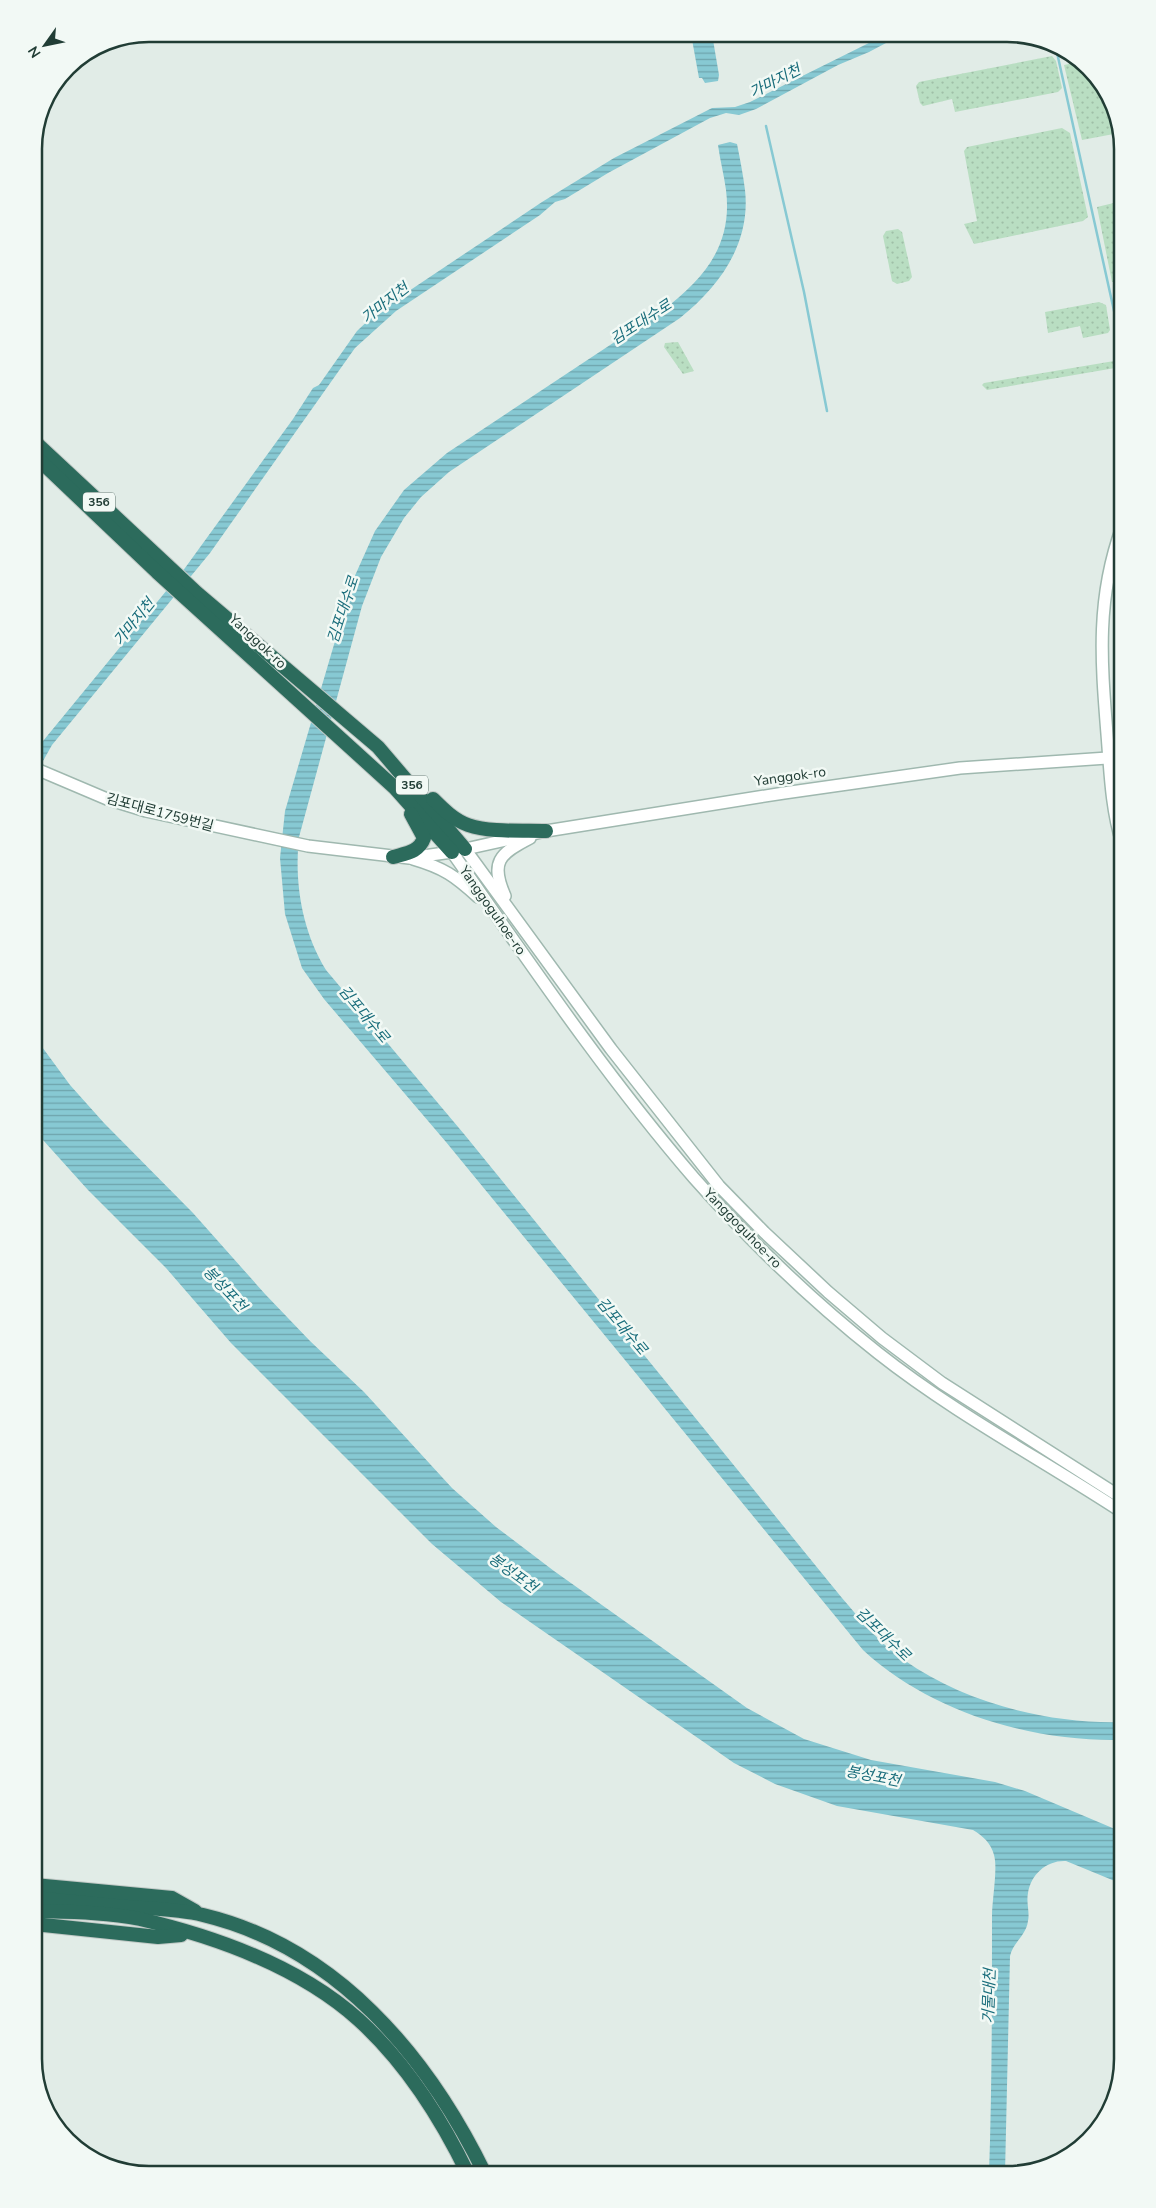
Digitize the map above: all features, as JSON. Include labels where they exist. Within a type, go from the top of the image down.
[{"type":"highway","name":"356","points":[[43,450],[161,568]]},
{"type":"highway","name":"356","points":[[43,463],[194,597]]},
{"type":"highway","name":"Yanggok-ro","points":[[194,597],[305,684],[378,747]]},
{"type":"highway","name":"Yanggok-ro","points":[[194,597],[303,705],[350,745],[395,788]]},
{"type":"highway","name":"356","points":[[378,747],[458,851]]},
{"type":"highway","points":[[378,747],[452,816],[467,824],[486,828],[546,831]]},
{"type":"highway","name":"356","points":[[395,788],[458,851]]},
{"type":"highway","points":[[393,857],[416,850],[424,838],[395,788]]},
{"type":"highway","points":[[42,1886],[172,1898],[200,1914]]},
{"type":"highway","points":[[42,1893],[174,1906],[238,1924],[292,1952],[348,1988],[392,2032],[434,2086],[469,2142],[481,2165]]},
{"type":"highway","points":[[42,1899],[200,1914]]},
{"type":"highway","points":[[42,1912],[68,1912],[139,1919],[241,1951],[300,1978],[359,2020],[381,2043],[416,2086],[455,2147],[464,2165]]},
{"type":"highway","points":[[42,1917],[189,1934]]},
{"type":"highway","points":[[42,1925],[158,1937],[189,1934]]},
{"type":"main road","points":[[1114,553],[1102,613],[1103,686],[1114,802]]},
{"type":"main road","name":"Yanggok-ro","points":[[458,851],[546,831],[774,794],[960,768],[1114,758]]},
{"type":"main road","name":"김포대로1759번길","points":[[43,773],[107,799],[146,811],[305,845],[393,857]]},
{"type":"main road","points":[[522,926],[498,880],[497,866],[501,857],[515,846],[546,831]]},
{"type":"main road","points":[[393,857],[409,858],[458,851]]},
{"type":"main road","name":"Yanggoguhoe-ro","points":[[458,851],[492,910],[604,1064],[692,1176],[780,1266],[828,1311],[911,1378],[974,1420],[1114,1507]]},
{"type":"main road","name":"Yanggoguhoe-ro","points":[[458,851],[522,926],[611,1049],[675,1132],[719,1186],[764,1232],[848,1309],[942,1383],[1114,1493]]},
{"type":"main road","points":[[409,858],[438,866],[457,878],[492,910]]},
{"type":"green space","points":[[1052,56],[1056,61],[1062,88],[1058,92],[955,112],[952,99],[923,106],[920,103],[916,86],[919,82]]},
{"type":"green space","points":[[1070,64],[1091,84],[1105,109],[1112,134],[1082,140],[1064,65]]},
{"type":"green space","points":[[1062,128],[1070,133],[1088,217],[1083,221],[974,244],[964,224],[977,221],[964,151],[967,147]]},
{"type":"green space","points":[[1114,203],[1114,282],[1112,282],[1097,207]]},
{"type":"green space","points":[[898,229],[902,232],[912,277],[909,281],[897,284],[892,281],[883,236],[886,231]]},
{"type":"green space","points":[[1099,302],[1106,305],[1110,330],[1108,333],[1083,338],[1080,326],[1048,333],[1045,312]]},
{"type":"green space","points":[[678,342],[694,371],[683,374],[664,347],[665,343]]},
{"type":"green space","points":[[1114,361],[1114,368],[987,390],[982,385],[984,383]]},
{"type":"water","points":[[693,43],[714,43],[719,75],[718,81],[705,83],[702,78],[699,78]]},
{"type":"water","points":[[869,43],[886,43],[838,65],[756,109],[739,115],[726,113],[710,118],[608,173],[565,199],[555,202],[540,215],[396,311],[355,348],[210,553],[52,745],[43,762],[43,741],[185,568],[293,419],[313,388],[319,385],[357,331],[376,313],[542,202],[614,158],[712,108],[735,107],[750,102]]},
{"type":"water","points":[[730,142],[737,144],[745,190],[746,209],[738,245],[730,262],[708,292],[680,318],[449,472],[421,497],[404,518],[381,557],[362,606],[299,837],[299,889],[306,923],[311,939],[326,970],[464,1134],[842,1598],[879,1639],[895,1654],[928,1675],[980,1699],[1037,1715],[1094,1722],[1114,1722],[1114,1740],[1053,1735],[1018,1729],[984,1719],[950,1706],[919,1690],[890,1672],[863,1650],[446,1142],[324,999],[302,968],[285,914],[280,858],[285,811],[353,580],[375,531],[404,490],[447,453],[663,310],[703,273],[720,244],[725,228],[727,210],[726,190],[718,145]]},
{"type":"water","name":"봉성포천","points":[[43,1048],[70,1085],[104,1123],[193,1213],[265,1294],[310,1341],[364,1392],[452,1488],[496,1527],[554,1571],[747,1708],[804,1739],[871,1760],[995,1782],[1025,1791],[1114,1829],[1114,1881],[1066,1861],[1059,1861],[1046,1866],[1036,1874],[1030,1886],[1027,1926],[1010,1956],[1005,2166],[989,2166],[992,1916],[995,1861],[993,1851],[986,1840],[973,1830],[837,1806],[775,1784],[734,1763],[501,1602],[432,1544],[231,1343],[166,1268],[88,1190],[42,1139]]},
{"type":"waterway","points":[[1058,56],[1114,311]]},
{"type":"waterway","points":[[766,126],[804,292],[827,411]]},
{"type":"water label","name":"가마지천","points":[[775,81]]},
{"type":"water label","name":"가마지천","points":[[385,303]]},
{"type":"water label","name":"김포대수로","points":[[641,322]]},
{"type":"water label","name":"김포대수로","points":[[343,610]]},
{"type":"water label","name":"가마지천","points":[[134,622]]},
{"type":"water label","name":"김포대수로","points":[[364,1014]]},
{"type":"water label","name":"김포대수로","points":[[622,1326]]},
{"type":"water label","name":"김포대수로","points":[[883,1634]]},
{"type":"water label","name":"거물대천","points":[[989,1996]]}]
